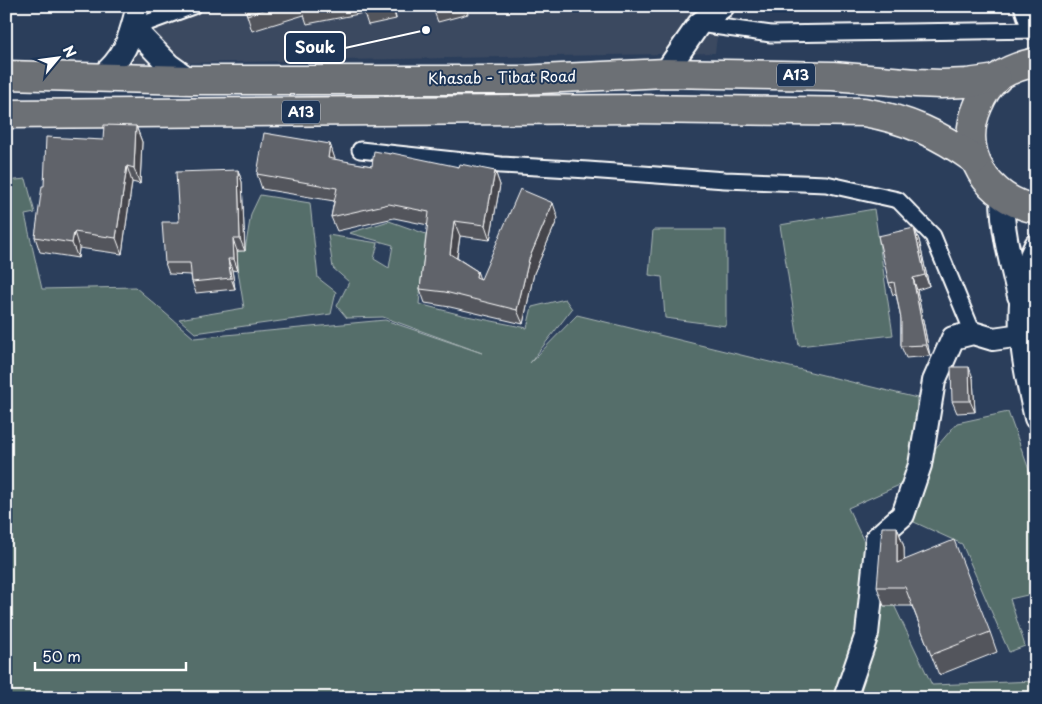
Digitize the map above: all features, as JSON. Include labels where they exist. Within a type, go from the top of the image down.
[{"type":"highway","name":"A13","points":[[1036,62],[1017,66],[997,79],[982,95],[973,116],[971,138],[975,160],[986,180],[1002,196],[1022,206],[1036,209]]},
{"type":"highway","name":"Khasab - Tibat Road","points":[[6,76],[190,80],[520,80],[665,73],[832,76],[916,83],[967,83],[997,79]]},
{"type":"highway","name":"A13","points":[[6,114],[636,109],[864,112],[887,116],[913,124],[954,145],[975,160]]},
{"type":"street","points":[[99,78],[117,62],[130,40],[138,6]]},
{"type":"street","points":[[132,28],[193,6]]},
{"type":"street","points":[[665,73],[699,24],[723,6]]},
{"type":"street","points":[[699,24],[771,34],[1033,30],[1022,6]]},
{"type":"street","points":[[132,28],[169,65],[190,80]]},
{"type":"street","points":[[360,150],[501,166],[724,180],[826,184],[898,200],[933,236],[973,333]]},
{"type":"street","points":[[1002,196],[1002,221],[1020,300],[1021,335],[1036,418]]},
{"type":"street","points":[[1020,300],[1030,257],[1036,245]]},
{"type":"street","points":[[845,698],[866,634],[877,538],[903,515],[920,465],[934,381],[953,338],[973,333],[993,339],[1021,335]]},
{"type":"shaded area","points":[[140,6],[721,6],[715,53],[124,64]]},
{"type":"green space","points":[[26,179],[35,213],[25,215],[42,289],[135,287],[194,338],[385,320],[482,353],[383,317],[347,318],[337,306],[349,282],[333,268],[328,235],[378,243],[374,259],[389,268],[393,245],[349,233],[389,221],[426,234],[419,304],[527,328],[532,307],[565,299],[572,309],[530,363],[577,315],[917,398],[913,479],[848,508],[932,685],[1036,681],[1036,698],[6,698],[6,181]]},
{"type":"green space","points":[[260,195],[310,203],[318,278],[336,292],[331,314],[195,333],[179,319],[244,308],[235,252],[245,250],[251,214]]},
{"type":"green space","points":[[874,209],[893,335],[799,346],[780,225]]},
{"type":"green space","points":[[653,230],[726,230],[726,326],[665,318],[662,277],[649,275]]},
{"type":"green space","points":[[1008,412],[1036,489],[1036,593],[1010,599],[1025,646],[1009,652],[962,544],[914,522],[908,493],[927,458],[957,423]]},
{"type":"building","points":[[244,6],[277,6],[247,15]]},
{"type":"building","points":[[361,6],[378,6],[362,10]]},
{"type":"building","points":[[104,125],[136,126],[134,168],[127,166],[116,238],[74,232],[72,243],[35,237],[42,186],[44,186],[46,137],[103,140]]},
{"type":"building","points":[[264,133],[330,144],[328,158],[372,166],[374,151],[459,167],[460,164],[495,171],[485,225],[454,221],[450,254],[477,271],[476,277],[481,279],[520,189],[553,203],[529,259],[517,310],[445,292],[420,289],[429,212],[389,204],[331,217],[337,188],[257,174]]},
{"type":"building","points":[[238,170],[240,239],[233,239],[234,259],[228,259],[231,278],[192,282],[190,263],[165,263],[162,222],[179,222],[176,172]]},
{"type":"building","points":[[914,228],[925,275],[913,278],[926,345],[901,346],[901,319],[894,282],[889,283],[878,236]]},
{"type":"building","points":[[951,367],[969,367],[970,401],[952,401]]},
{"type":"building","points":[[882,527],[897,527],[897,563],[954,540],[990,632],[931,655],[905,587],[877,587]]},
{"type":"place","name":"Souk","points":[[426,30]]}]
